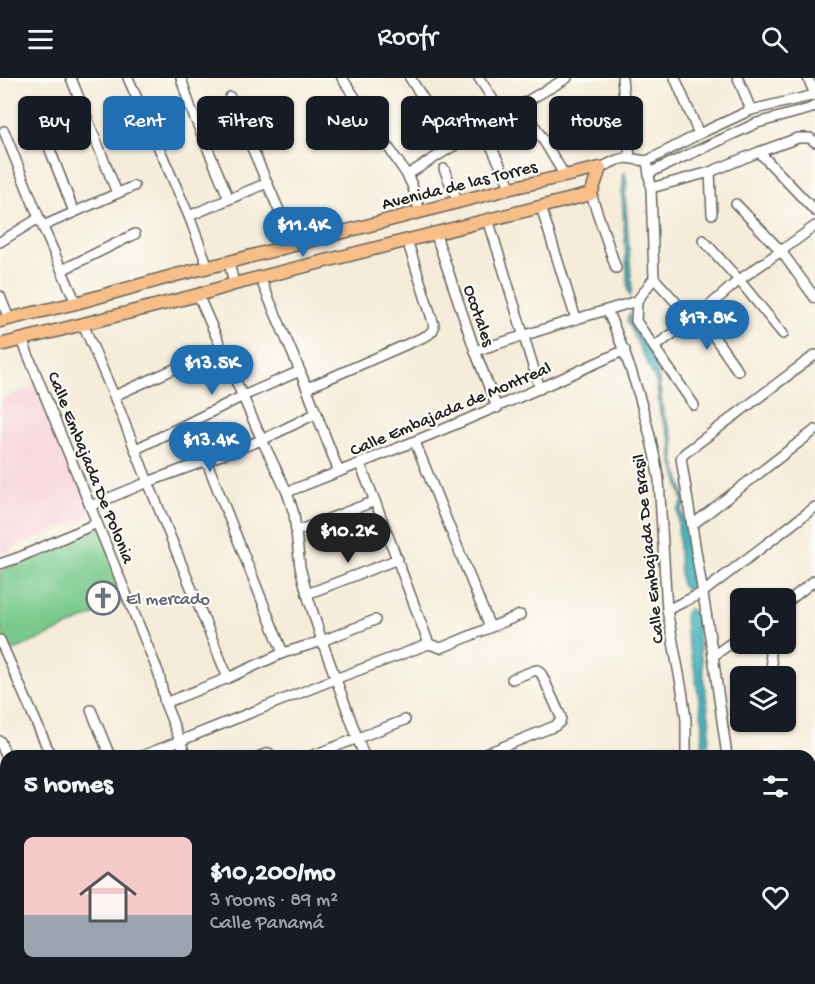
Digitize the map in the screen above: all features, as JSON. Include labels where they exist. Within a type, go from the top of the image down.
[{"type":"main road","name":"Avenida de las Torres","points":[[4,320],[511,188],[600,168]]},
{"type":"main road","points":[[0,345],[435,232],[591,194],[600,168]]},
{"type":"street","points":[[71,78],[117,193]]},
{"type":"street","points":[[128,78],[189,216],[208,267]]},
{"type":"street","points":[[181,78],[191,109],[229,199]]},
{"type":"street","points":[[342,78],[407,175],[420,212]]},
{"type":"street","points":[[410,78],[422,96]]},
{"type":"street","points":[[479,78],[491,96]]},
{"type":"street","points":[[536,96],[567,78]]},
{"type":"street","points":[[622,78],[630,158]]},
{"type":"street","points":[[675,78],[699,134]]},
{"type":"street","points":[[738,78],[751,110]]},
{"type":"street","points":[[738,371],[695,317],[654,278],[651,188],[647,160],[751,110],[815,95],[808,78]]},
{"type":"street","points":[[649,173],[757,123],[815,106]]},
{"type":"street","points":[[4,130],[76,303]]},
{"type":"street","points":[[537,130],[565,176]]},
{"type":"street","points":[[651,188],[710,172],[798,138],[812,140]]},
{"type":"street","points":[[50,150],[74,212]]},
{"type":"street","points":[[253,150],[294,245]]},
{"type":"street","points":[[407,175],[448,150]]},
{"type":"street","points":[[493,150],[511,188]]},
{"type":"street","points":[[759,152],[815,211]]},
{"type":"street","name":"Avenida de las Torres","points":[[600,168],[617,160],[630,158],[647,160]]},
{"type":"street","points":[[444,169],[458,202]]},
{"type":"street","points":[[710,172],[712,214]]},
{"type":"street","points":[[189,216],[267,183]]},
{"type":"street","points":[[0,242],[41,222],[74,212],[134,186]]},
{"type":"street","points":[[591,194],[616,268]]},
{"type":"street","points":[[736,204],[782,251],[815,298]]},
{"type":"street","points":[[541,207],[576,319]]},
{"type":"street","points":[[488,219],[540,389]]},
{"type":"street","points":[[654,347],[695,317],[739,280],[815,226]]},
{"type":"street","name":"Ocotales","points":[[435,232],[475,351],[497,408]]},
{"type":"street","points":[[62,270],[135,234]]},
{"type":"street","points":[[307,388],[428,335],[433,330],[434,325],[407,240]]},
{"type":"street","points":[[703,240],[783,334]]},
{"type":"street","points":[[229,262],[234,284]]},
{"type":"street","points":[[260,278],[307,388],[339,472]]},
{"type":"street","points":[[475,351],[631,303],[654,278]]},
{"type":"street","points":[[198,295],[287,492],[294,514],[300,567],[307,594],[362,750]]},
{"type":"street","points":[[0,296],[4,320]]},
{"type":"street","points":[[631,303],[636,321],[694,405]]},
{"type":"street","name":"Calle Embajada De Brasil","points":[[607,310],[625,351],[656,459],[667,610],[682,690],[687,750]]},
{"type":"street","points":[[83,324],[228,678]]},
{"type":"street","name":"Calle Embajada De Polonia","points":[[22,340],[159,674],[165,703],[183,750]]},
{"type":"street","points":[[114,396],[221,348]]},
{"type":"street","name":"Calle Embajada de Montreal","points":[[287,492],[497,408],[625,351]]},
{"type":"street","points":[[726,750],[681,458],[815,355]]},
{"type":"street","points":[[136,449],[243,396],[300,371]]},
{"type":"street","points":[[90,506],[262,440],[317,413]]},
{"type":"street","points":[[692,525],[815,430]]},
{"type":"street","points":[[415,442],[490,627]]},
{"type":"street","points":[[206,460],[283,653]]},
{"type":"street","points":[[360,464],[429,644]]},
{"type":"street","points":[[297,531],[375,501]]},
{"type":"street","points":[[667,610],[702,593],[815,507]]},
{"type":"street","points":[[0,564],[98,523]]},
{"type":"street","points":[[307,594],[398,559]]},
{"type":"street","points":[[796,595],[815,580]]},
{"type":"street","points":[[158,750],[335,679],[429,644],[441,648],[520,615]]},
{"type":"street","points":[[165,703],[283,653],[322,641],[375,620]]},
{"type":"street","points":[[0,640],[48,750]]},
{"type":"street","points":[[713,656],[730,644]]},
{"type":"street","points":[[495,750],[560,722],[561,717],[538,670],[512,679]]},
{"type":"street","points":[[91,710],[108,750]]},
{"type":"street","points":[[326,750],[405,720]]},
{"type":"shaded area","points":[[39,382],[94,514],[0,554],[0,401]]},
{"type":"green space","points":[[101,525],[130,599],[10,652],[0,626],[0,572]]},
{"type":"water","points":[[624,171],[627,182],[625,195],[632,289],[630,296],[622,195]]},
{"type":"water","points":[[630,312],[630,320],[657,366],[663,413],[674,440],[674,460],[687,503],[682,510],[693,583],[687,591],[681,584],[679,557],[678,510],[683,501],[672,460],[671,440],[660,414],[657,384],[627,321]]},
{"type":"water","points":[[689,608],[695,613],[710,725],[708,750],[702,750],[703,724],[686,634],[685,614]]},
{"type":"place","name":"El mercado","points":[[103,598]]}]
